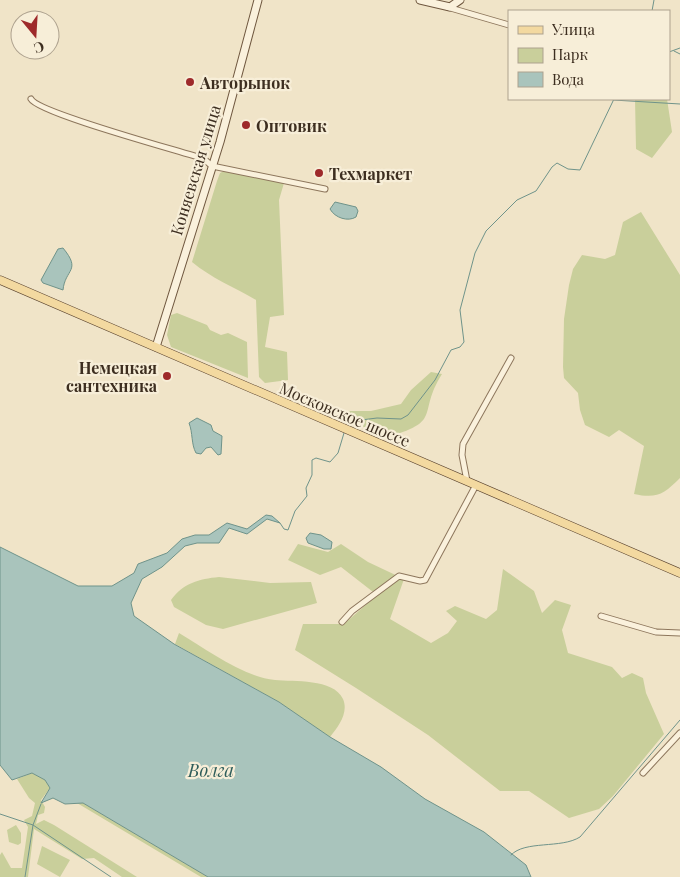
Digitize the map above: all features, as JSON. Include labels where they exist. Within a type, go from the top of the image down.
[{"type":"main road","name":"Московское шоссе","points":[[0,280],[680,573]]},
{"type":"street","name":"Коняевская улица","points":[[156,347],[212,166],[258,0]]},
{"type":"street","points":[[420,0],[508,25]]},
{"type":"street","points":[[445,7],[453,6],[460,0]]},
{"type":"street","points":[[31,99],[37,105],[61,114],[204,159],[212,166],[325,189]]},
{"type":"street","points":[[467,481],[462,455],[463,444],[511,358]]},
{"type":"street","points":[[342,622],[352,610],[399,576],[420,581],[425,580],[476,485]]},
{"type":"street","points":[[601,616],[656,632],[680,633]]},
{"type":"street","points":[[643,773],[680,733]]},
{"type":"green space","points":[[635,100],[667,100],[672,132],[652,158],[636,149]]},
{"type":"green space","points":[[226,170],[284,183],[279,200],[284,315],[270,317],[265,347],[287,352],[288,380],[265,383],[259,377],[256,300],[215,278],[192,262],[217,181],[220,173]]},
{"type":"green space","points":[[641,212],[680,275],[680,478],[660,494],[649,496],[634,494],[644,446],[619,430],[609,437],[585,425],[580,410],[578,393],[564,378],[563,367],[564,319],[573,269],[582,255],[605,259],[615,255],[623,222]]},
{"type":"green space","points":[[177,313],[207,325],[210,330],[221,335],[228,333],[247,342],[248,378],[171,347],[167,335],[171,315]]},
{"type":"green space","points":[[431,372],[442,374],[426,415],[415,427],[384,438],[345,417],[345,411],[371,411],[401,404],[411,390]]},
{"type":"green space","points":[[298,544],[328,552],[341,544],[368,562],[404,579],[390,619],[431,643],[448,633],[457,621],[446,611],[455,606],[486,619],[497,610],[503,569],[534,591],[542,613],[555,600],[571,605],[562,630],[568,653],[612,667],[622,678],[632,673],[643,678],[646,693],[664,734],[613,796],[599,809],[569,818],[529,791],[500,791],[428,735],[295,650],[303,624],[344,624],[377,595],[341,567],[320,575],[288,560]]},
{"type":"green space","points":[[219,577],[270,583],[311,582],[317,603],[223,629],[206,625],[174,607],[171,600],[186,586],[205,579]]},
{"type":"green space","points":[[179,633],[237,668],[262,678],[312,682],[331,687],[343,699],[344,715],[330,737],[279,702],[175,644]]},
{"type":"green space","points":[[32,773],[45,780],[50,788],[41,800],[45,807],[44,813],[38,815],[36,824],[44,820],[54,825],[137,877],[122,877],[94,858],[82,859],[34,829],[28,877],[0,877],[0,855],[2,852],[11,868],[22,868],[28,827],[24,820],[32,816],[35,803],[29,798],[17,779]]},
{"type":"green space","points":[[77,803],[83,803],[208,877],[201,877]]},
{"type":"green space","points":[[16,825],[21,833],[21,843],[18,845],[9,842],[7,830]]},
{"type":"green space","points":[[42,846],[70,860],[60,877],[37,864]]},
{"type":"water","points":[[335,202],[356,207],[358,211],[356,217],[346,219],[335,215],[330,209]]},
{"type":"water","points":[[63,248],[69,256],[72,266],[64,283],[63,290],[43,283],[41,280],[58,249]]},
{"type":"water","points":[[197,418],[211,425],[213,431],[222,436],[221,454],[218,455],[211,447],[206,448],[201,454],[196,453],[189,423]]},
{"type":"water","name":"Волга","points":[[266,515],[272,516],[280,523],[267,519],[247,534],[229,528],[219,543],[197,543],[185,546],[162,567],[142,579],[131,603],[134,616],[174,644],[279,702],[330,737],[381,767],[425,799],[484,832],[526,865],[531,877],[208,877],[83,803],[65,804],[53,798],[41,803],[50,788],[45,780],[32,773],[12,780],[0,765],[0,547],[78,586],[112,586],[134,573],[138,564],[167,553],[182,539],[195,535],[209,535],[227,523],[247,529]]},
{"type":"water","points":[[310,533],[321,535],[332,542],[331,549],[324,549],[308,543],[306,538]]},
{"type":"waterway","points":[[652,10],[654,0]]},
{"type":"waterway","points":[[670,52],[680,48]]},
{"type":"waterway","points":[[674,51],[680,54]]},
{"type":"waterway","points":[[613,100],[680,104]]},
{"type":"waterway","points":[[347,427],[349,424],[361,420],[377,418],[401,419],[408,415],[435,380],[451,350],[460,347],[464,342],[460,310],[475,253],[486,231],[517,200],[536,191],[552,167],[557,163],[568,169],[580,170],[614,100]]},
{"type":"waterway","points":[[280,523],[284,529],[288,530],[295,511],[307,496],[306,488],[312,475],[312,460],[316,458],[330,462],[338,453],[344,433]]},
{"type":"waterway","points":[[511,855],[517,850],[563,843],[580,837],[680,720]]},
{"type":"waterway","points":[[25,877],[33,825],[41,804]]},
{"type":"waterway","points":[[0,814],[33,825],[111,877]]},
{"type":"place","name":"Авторынок","points":[[190,82]]},
{"type":"place","name":"Оптовик","points":[[246,125]]},
{"type":"place","name":"Техмаркет","points":[[319,173]]},
{"type":"place","name":"Немецкая сантехника","points":[[167,376]]}]
